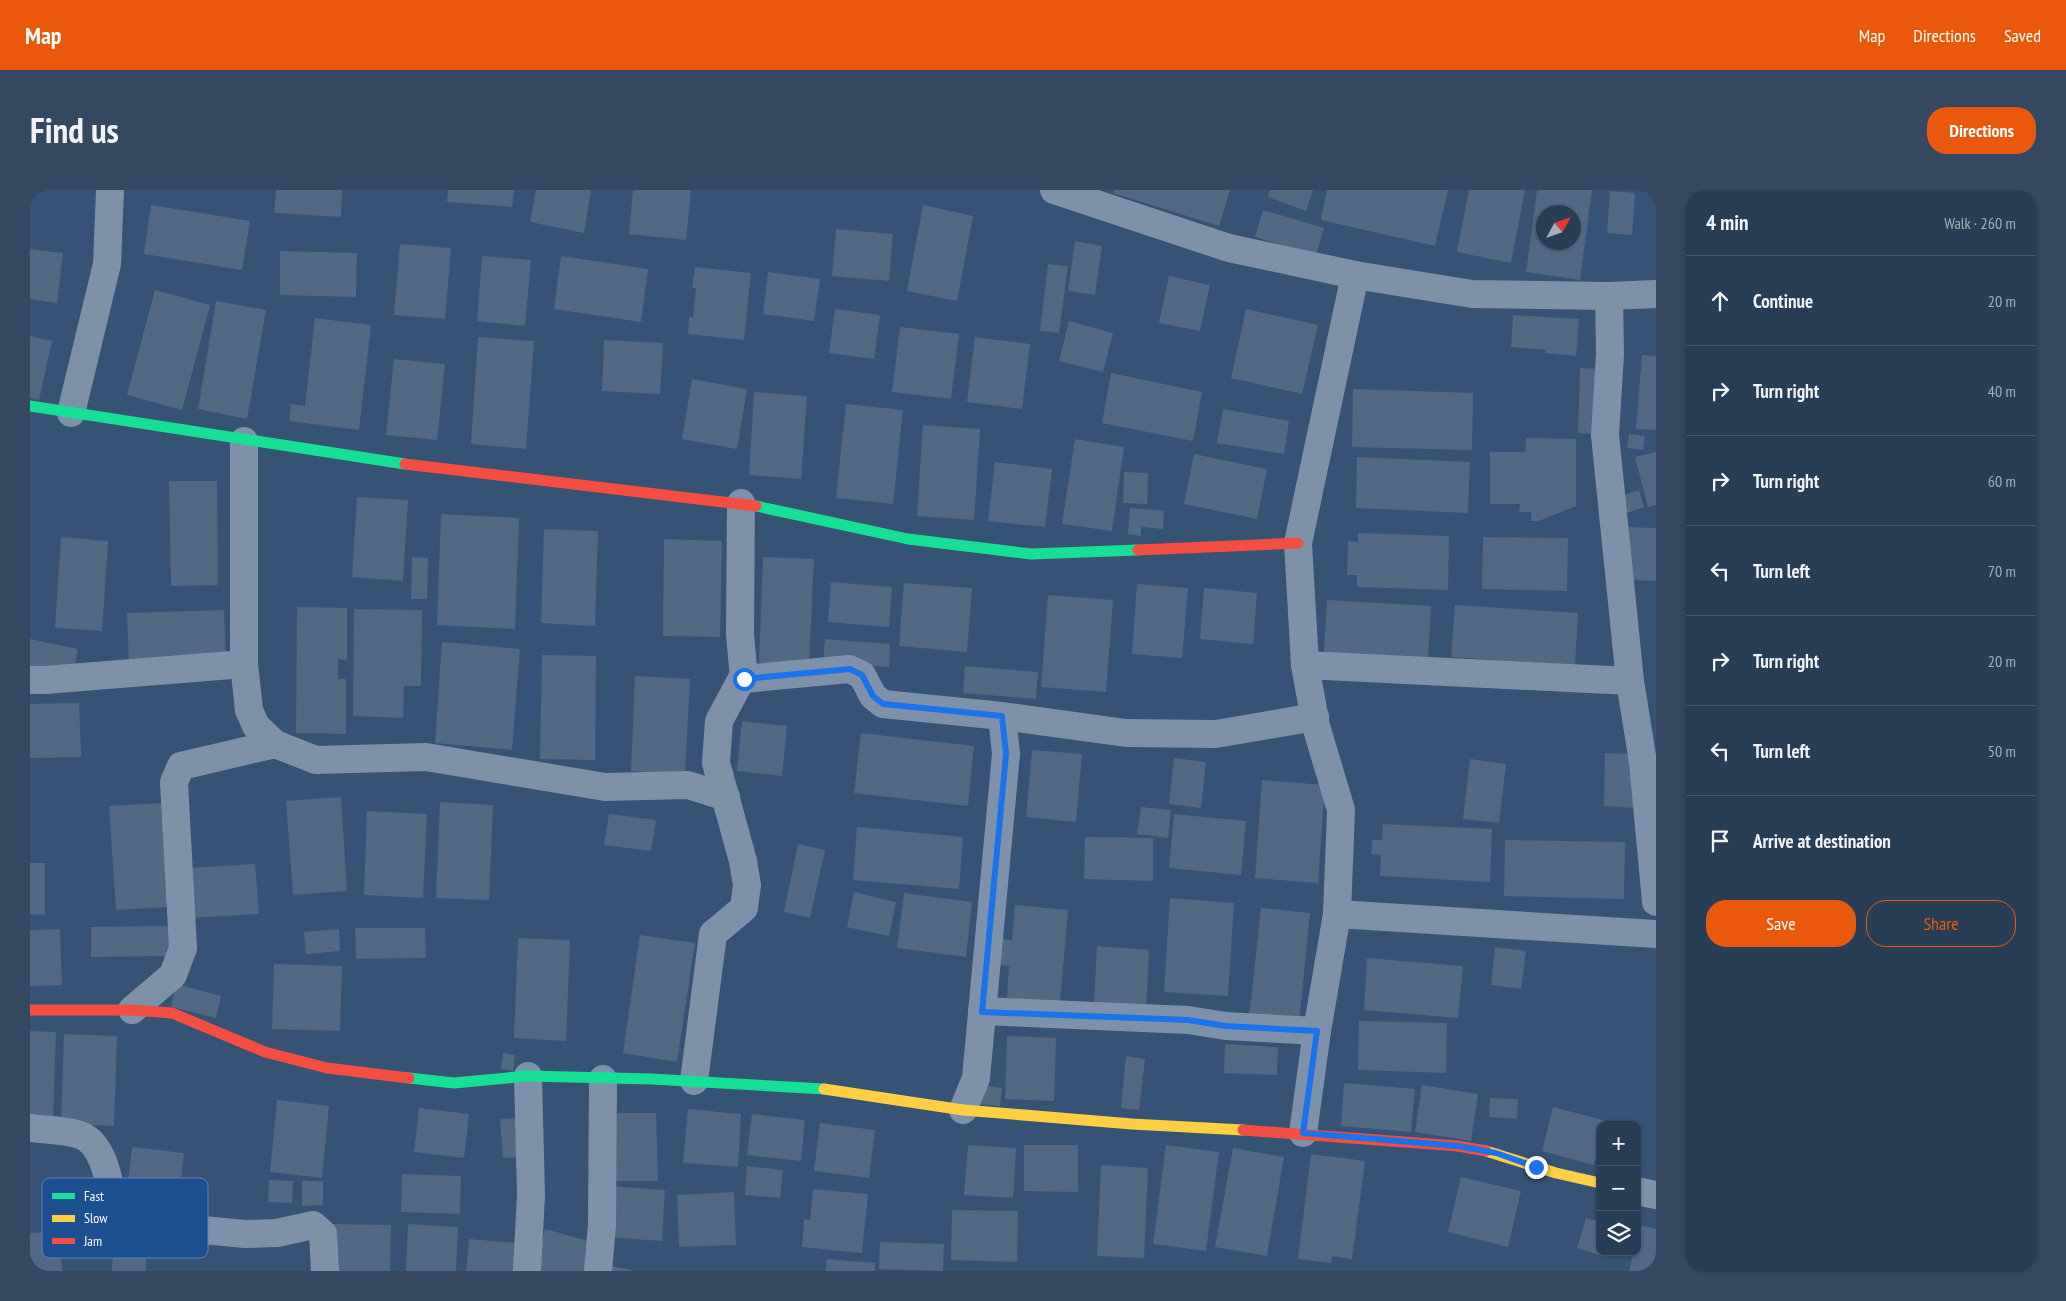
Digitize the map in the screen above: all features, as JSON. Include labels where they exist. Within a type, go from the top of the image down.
[{"type":"street","points":[[71,413],[107,264],[110,190]]},
{"type":"street","points":[[1054,190],[1229,248],[1355,275],[1472,294],[1608,296],[1656,294]]},
{"type":"street","points":[[1303,1133],[1317,1031],[1338,914],[1341,810],[1314,717],[1305,665],[1298,543],[1355,275]]},
{"type":"street","points":[[1608,296],[1610,354],[1605,435],[1630,681],[1643,762],[1656,902]]},
{"type":"street","points":[[30,406],[244,441],[419,466],[741,503],[908,539],[1032,554],[1298,543]]},
{"type":"street","points":[[244,441],[242,602],[244,664],[249,710],[256,726],[275,744],[316,760],[426,757],[605,787],[688,786],[726,797]]},
{"type":"street","points":[[741,503],[740,634],[744,679]]},
{"type":"street","points":[[30,680],[244,664]]},
{"type":"street","points":[[1305,665],[1630,681]]},
{"type":"street","points":[[694,1081],[713,934],[744,908],[747,885],[743,861],[716,763],[720,721],[741,680],[850,669],[862,675],[873,696],[883,704],[1002,716],[1126,733],[1216,734],[1314,717]]},
{"type":"street","points":[[963,1110],[976,1078],[1006,754],[1002,716]]},
{"type":"street","points":[[132,1010],[172,975],[183,948],[174,782],[181,766],[275,744]]},
{"type":"street","points":[[1338,914],[1656,934]]},
{"type":"street","points":[[30,1010],[132,1010],[172,1013],[265,1052],[327,1068],[454,1083],[528,1076],[694,1081],[814,1088],[963,1110],[1132,1124],[1303,1133],[1458,1146],[1496,1153],[1556,1174],[1596,1182]]},
{"type":"street","points":[[982,1012],[1188,1020],[1226,1026],[1317,1031]]},
{"type":"street","points":[[527,1271],[531,1195],[528,1076]]},
{"type":"street","points":[[598,1271],[602,1225],[602,1079]]},
{"type":"street","points":[[30,1128],[81,1135],[97,1149],[108,1178]]},
{"type":"street","points":[[1641,1192],[1656,1196]]},
{"type":"street","points":[[208,1230],[245,1234],[277,1233],[313,1225],[323,1234],[324,1271]]},
{"type":"building","points":[[276,190],[342,190],[341,217],[274,213]]},
{"type":"building","points":[[448,190],[514,190],[512,207],[447,202]]},
{"type":"building","points":[[536,190],[591,190],[584,233],[530,222]]},
{"type":"building","points":[[633,190],[691,190],[686,240],[629,234]]},
{"type":"building","points":[[1114,190],[1230,190],[1219,226],[1113,193]]},
{"type":"building","points":[[1270,190],[1313,190],[1306,211],[1268,197]]},
{"type":"building","points":[[1327,190],[1448,190],[1435,246],[1321,220]]},
{"type":"building","points":[[1469,190],[1525,190],[1511,263],[1457,252]]},
{"type":"building","points":[[1537,190],[1592,190],[1580,280],[1526,272]]},
{"type":"building","points":[[1610,191],[1635,193],[1632,235],[1607,233]]},
{"type":"building","points":[[151,205],[250,221],[242,270],[144,254]]},
{"type":"building","points":[[923,205],[973,216],[957,301],[907,291]]},
{"type":"building","points":[[1263,210],[1324,228],[1316,255],[1255,237]]},
{"type":"building","points":[[836,229],[893,234],[889,281],[832,276]]},
{"type":"building","points":[[1075,241],[1102,246],[1095,295],[1068,291]]},
{"type":"building","points":[[400,244],[451,248],[445,319],[394,315]]},
{"type":"building","points":[[30,249],[63,253],[57,303],[30,299]]},
{"type":"building","points":[[280,251],[357,253],[356,297],[280,295]]},
{"type":"building","points":[[482,256],[531,260],[525,326],[477,321]]},
{"type":"building","points":[[561,256],[648,269],[641,322],[554,309]]},
{"type":"building","points":[[1048,264],[1068,266],[1059,333],[1040,331]]},
{"type":"building","points":[[695,267],[751,273],[744,340],[688,334],[689,317],[693,317],[696,288],[692,288]]},
{"type":"building","points":[[768,272],[820,279],[814,321],[763,314]]},
{"type":"building","points":[[1169,276],[1210,285],[1200,331],[1159,323]]},
{"type":"building","points":[[155,290],[210,305],[182,410],[127,395]]},
{"type":"building","points":[[216,301],[266,310],[247,419],[198,409]]},
{"type":"building","points":[[835,309],[880,315],[874,359],[829,353]]},
{"type":"building","points":[[1246,309],[1318,325],[1302,394],[1231,378]]},
{"type":"building","points":[[1513,315],[1579,319],[1576,356],[1545,353],[1546,350],[1511,347]]},
{"type":"building","points":[[315,318],[371,325],[359,430],[289,421],[291,404],[305,406]]},
{"type":"building","points":[[1069,321],[1113,333],[1103,372],[1059,361]]},
{"type":"building","points":[[900,327],[959,334],[951,399],[892,392]]},
{"type":"building","points":[[30,336],[52,341],[39,400],[30,398]]},
{"type":"building","points":[[478,337],[534,341],[526,449],[471,444]]},
{"type":"building","points":[[975,337],[1030,344],[1022,409],[967,402]]},
{"type":"building","points":[[604,340],[663,343],[660,394],[602,391]]},
{"type":"building","points":[[1642,355],[1656,356],[1656,430],[1636,429]]},
{"type":"building","points":[[394,359],[445,364],[437,440],[386,435]]},
{"type":"building","points":[[1580,368],[1599,369],[1597,434],[1578,433]]},
{"type":"building","points":[[1111,373],[1202,392],[1193,441],[1102,423]]},
{"type":"building","points":[[692,379],[747,389],[737,449],[682,439]]},
{"type":"building","points":[[1353,389],[1473,393],[1472,450],[1352,447]]},
{"type":"building","points":[[754,392],[807,396],[801,479],[749,475]]},
{"type":"building","points":[[846,404],[903,410],[893,504],[836,498]]},
{"type":"building","points":[[1223,409],[1289,421],[1284,454],[1217,443]]},
{"type":"building","points":[[923,425],[980,429],[974,520],[917,516]]},
{"type":"building","points":[[1629,434],[1645,436],[1643,450],[1627,448]]},
{"type":"building","points":[[1526,438],[1576,439],[1576,506],[1539,521],[1531,521],[1531,512],[1519,512],[1520,504],[1490,504],[1490,452],[1525,452]]},
{"type":"building","points":[[1075,439],[1124,447],[1112,531],[1062,524]]},
{"type":"building","points":[[1656,452],[1656,505],[1648,507],[1635,457]]},
{"type":"building","points":[[1194,454],[1267,469],[1257,519],[1184,504]]},
{"type":"building","points":[[1357,457],[1470,462],[1468,513],[1356,508]]},
{"type":"building","points":[[995,462],[1052,469],[1045,527],[988,521]]},
{"type":"building","points":[[1124,472],[1148,473],[1147,504],[1123,503]]},
{"type":"building","points":[[169,481],[217,481],[218,585],[171,586]]},
{"type":"building","points":[[1639,490],[1644,507],[1622,515],[1615,498]]},
{"type":"building","points":[[357,497],[408,500],[403,581],[352,577]]},
{"type":"building","points":[[1130,508],[1164,511],[1163,529],[1141,527],[1141,536],[1128,534]]},
{"type":"building","points":[[441,514],[519,518],[515,629],[437,625]]},
{"type":"building","points":[[1626,527],[1656,528],[1656,581],[1624,580]]},
{"type":"building","points":[[544,529],[598,531],[595,626],[541,623]]},
{"type":"building","points":[[1358,533],[1449,536],[1448,590],[1357,587],[1357,575],[1347,575],[1348,541],[1358,542]]},
{"type":"building","points":[[61,537],[108,541],[102,631],[55,628]]},
{"type":"building","points":[[1483,537],[1568,538],[1567,591],[1482,589]]},
{"type":"building","points":[[664,539],[722,541],[720,637],[663,636]]},
{"type":"building","points":[[412,557],[428,558],[427,599],[411,599]]},
{"type":"building","points":[[763,557],[814,559],[809,665],[759,663]]},
{"type":"building","points":[[831,582],[892,587],[889,627],[828,622]]},
{"type":"building","points":[[904,583],[972,588],[967,652],[899,646]]},
{"type":"building","points":[[1137,584],[1188,588],[1182,658],[1132,654]]},
{"type":"building","points":[[1204,588],[1257,593],[1253,644],[1200,639]]},
{"type":"building","points":[[1048,595],[1113,600],[1106,692],[1041,687]]},
{"type":"building","points":[[1327,600],[1431,606],[1428,660],[1324,654]]},
{"type":"building","points":[[1455,605],[1578,613],[1575,665],[1451,657]]},
{"type":"building","points":[[297,607],[347,608],[347,660],[338,659],[338,679],[346,679],[346,734],[296,733]]},
{"type":"building","points":[[354,609],[422,610],[421,686],[404,686],[403,718],[353,716]]},
{"type":"building","points":[[224,610],[226,662],[129,665],[127,613]]},
{"type":"building","points":[[30,639],[78,649],[73,675],[30,666]]},
{"type":"building","points":[[825,639],[890,644],[889,667],[823,662]]},
{"type":"building","points":[[442,642],[520,649],[512,750],[435,743]]},
{"type":"building","points":[[542,655],[596,656],[595,760],[540,759]]},
{"type":"building","points":[[965,666],[1038,672],[1036,699],[963,693]]},
{"type":"building","points":[[635,676],[690,679],[685,774],[631,771]]},
{"type":"building","points":[[79,703],[81,757],[30,758],[30,704]]},
{"type":"building","points":[[742,721],[787,726],[782,776],[737,771]]},
{"type":"building","points":[[861,733],[974,746],[968,806],[854,793]]},
{"type":"building","points":[[1032,750],[1082,754],[1076,822],[1026,817]]},
{"type":"building","points":[[1605,753],[1638,754],[1636,808],[1604,806]]},
{"type":"building","points":[[1174,758],[1206,762],[1201,808],[1169,804]]},
{"type":"building","points":[[1470,759],[1506,764],[1499,823],[1463,819]]},
{"type":"building","points":[[1262,780],[1325,785],[1318,883],[1255,878]]},
{"type":"building","points":[[341,797],[347,891],[293,895],[286,801]]},
{"type":"building","points":[[440,802],[493,805],[489,900],[436,898]]},
{"type":"building","points":[[163,803],[170,907],[116,910],[109,806]]},
{"type":"building","points":[[1141,807],[1171,810],[1168,838],[1137,834]]},
{"type":"building","points":[[367,811],[427,814],[423,898],[364,895]]},
{"type":"building","points":[[609,814],[656,820],[651,851],[604,845]]},
{"type":"building","points":[[1174,814],[1246,821],[1241,875],[1169,868]]},
{"type":"building","points":[[1383,824],[1492,829],[1490,882],[1380,876],[1381,855],[1371,854],[1372,840],[1382,840]]},
{"type":"building","points":[[857,827],[963,837],[959,889],[853,880]]},
{"type":"building","points":[[1085,837],[1153,838],[1153,881],[1084,879]]},
{"type":"building","points":[[1505,840],[1625,842],[1624,899],[1504,896]]},
{"type":"building","points":[[798,844],[825,850],[810,918],[784,912]]},
{"type":"building","points":[[30,863],[45,863],[45,915],[30,914]]},
{"type":"building","points":[[255,864],[259,914],[190,918],[187,868]]},
{"type":"building","points":[[854,892],[896,902],[889,936],[847,927]]},
{"type":"building","points":[[904,893],[972,902],[966,957],[897,948]]},
{"type":"building","points":[[1170,898],[1234,903],[1228,996],[1164,992]]},
{"type":"building","points":[[1015,905],[1068,910],[1060,1003],[1007,998],[1009,966],[999,965],[1001,939],[1012,940]]},
{"type":"building","points":[[1261,908],[1310,913],[1299,1024],[1249,1019]]},
{"type":"building","points":[[169,926],[170,956],[91,957],[91,927]]},
{"type":"building","points":[[355,928],[425,928],[426,958],[356,959]]},
{"type":"building","points":[[60,929],[62,985],[30,986],[30,930]]},
{"type":"building","points":[[339,929],[340,951],[306,954],[304,932]]},
{"type":"building","points":[[640,935],[695,943],[677,1062],[623,1053]]},
{"type":"building","points":[[518,938],[570,940],[566,1041],[514,1038]]},
{"type":"building","points":[[1097,946],[1149,950],[1146,1011],[1094,1007]]},
{"type":"building","points":[[1495,947],[1526,951],[1521,989],[1491,985]]},
{"type":"building","points":[[1367,958],[1463,966],[1458,1018],[1364,1010]]},
{"type":"building","points":[[274,964],[342,966],[340,1031],[272,1029]]},
{"type":"building","points":[[176,984],[221,996],[216,1018],[171,1007]]},
{"type":"building","points":[[1359,1021],[1447,1023],[1446,1073],[1358,1070]]},
{"type":"building","points":[[30,1031],[56,1032],[53,1118],[30,1117]]},
{"type":"building","points":[[64,1034],[117,1036],[114,1126],[61,1124]]},
{"type":"building","points":[[1007,1036],[1056,1038],[1054,1101],[1005,1099]]},
{"type":"building","points":[[1225,1044],[1278,1047],[1277,1075],[1224,1073]]},
{"type":"building","points":[[503,1053],[515,1055],[513,1071],[501,1069]]},
{"type":"building","points":[[1126,1056],[1145,1059],[1139,1110],[1121,1108]]},
{"type":"building","points":[[1344,1083],[1415,1089],[1411,1132],[1341,1126]]},
{"type":"building","points":[[979,1085],[1002,1088],[1000,1106],[977,1104]]},
{"type":"building","points":[[1422,1085],[1478,1094],[1471,1141],[1415,1132]]},
{"type":"building","points":[[1490,1098],[1518,1099],[1517,1119],[1489,1117]]},
{"type":"building","points":[[277,1100],[329,1106],[322,1178],[270,1172]]},
{"type":"building","points":[[1553,1107],[1606,1121],[1596,1121],[1596,1158],[1594,1165],[1542,1151]]},
{"type":"building","points":[[419,1108],[469,1114],[464,1158],[414,1152]]},
{"type":"building","points":[[688,1109],[741,1114],[738,1167],[683,1163]]},
{"type":"building","points":[[605,1113],[656,1113],[658,1181],[606,1181]]},
{"type":"building","points":[[752,1114],[805,1120],[801,1161],[747,1155]]},
{"type":"building","points":[[522,1118],[524,1157],[503,1158],[500,1119]]},
{"type":"building","points":[[820,1123],[875,1130],[869,1178],[814,1171]]},
{"type":"building","points":[[968,1145],[1016,1148],[1013,1198],[964,1195]]},
{"type":"building","points":[[1024,1145],[1078,1145],[1078,1192],[1024,1191]]},
{"type":"building","points":[[1166,1145],[1219,1152],[1206,1251],[1153,1244]]},
{"type":"building","points":[[132,1147],[184,1153],[181,1178],[128,1178]]},
{"type":"building","points":[[1233,1148],[1284,1157],[1267,1256],[1215,1247]]},
{"type":"building","points":[[1311,1154],[1365,1161],[1352,1259],[1332,1256],[1331,1263],[1298,1259]]},
{"type":"building","points":[[1101,1165],[1148,1168],[1144,1258],[1097,1256]]},
{"type":"building","points":[[747,1166],[783,1170],[780,1198],[745,1195]]},
{"type":"building","points":[[402,1174],[461,1176],[460,1214],[401,1212]]},
{"type":"building","points":[[1461,1177],[1521,1191],[1508,1247],[1448,1232]]},
{"type":"building","points":[[269,1180],[293,1181],[292,1203],[268,1202]]},
{"type":"building","points":[[302,1181],[323,1181],[323,1205],[302,1206]]},
{"type":"building","points":[[609,1186],[665,1190],[662,1241],[606,1237]]},
{"type":"building","points":[[813,1189],[868,1194],[862,1253],[802,1247],[804,1219],[810,1220]]},
{"type":"building","points":[[734,1192],[736,1245],[679,1247],[677,1195]]},
{"type":"building","points":[[952,1210],[1018,1211],[1017,1262],[951,1260]]},
{"type":"building","points":[[1586,1218],[1596,1221],[1596,1254],[1577,1248]]},
{"type":"building","points":[[330,1224],[391,1225],[390,1271],[330,1271]]},
{"type":"building","points":[[408,1224],[458,1227],[456,1271],[406,1271]]},
{"type":"building","points":[[1641,1225],[1656,1229],[1656,1271],[1629,1271],[1633,1256],[1641,1256]]},
{"type":"building","points":[[545,1229],[592,1242],[584,1271],[534,1271]]},
{"type":"building","points":[[30,1233],[42,1233],[42,1258],[61,1258],[62,1271],[30,1271]]},
{"type":"building","points":[[469,1239],[516,1243],[514,1271],[466,1271]]},
{"type":"building","points":[[880,1242],[944,1244],[943,1271],[879,1269]]},
{"type":"building","points":[[113,1258],[146,1258],[146,1271],[112,1271]]},
{"type":"building","points":[[827,1259],[875,1263],[875,1271],[826,1271]]},
{"type":"building","points":[[606,1265],[632,1270],[632,1271],[605,1271]]},
{"type":"traffic: fast","points":[[30,406],[405,464]]},
{"type":"traffic: fast","points":[[756,506],[908,539],[1031,554],[1138,550]]},
{"type":"traffic: fast","points":[[409,1078],[454,1083],[528,1076],[652,1079],[824,1089]]},
{"type":"traffic: slow","points":[[824,1089],[963,1110],[1132,1124],[1243,1130]]},
{"type":"traffic: slow","points":[[1486,1151],[1556,1173],[1596,1182]]},
{"type":"traffic: jam","points":[[405,464],[756,506]]},
{"type":"traffic: jam","points":[[1138,550],[1298,543]]},
{"type":"traffic: jam","points":[[30,1010],[132,1010],[172,1013],[265,1052],[327,1068],[409,1078]]},
{"type":"traffic: jam","points":[[1243,1130],[1458,1146],[1486,1151]]},
{"type":"route","points":[[744,679],[850,669],[862,675],[873,696],[883,704],[1002,716],[1006,754],[982,1012],[1188,1020],[1226,1026],[1317,1031],[1303,1133],[1458,1146],[1496,1153],[1536,1167]]}]
